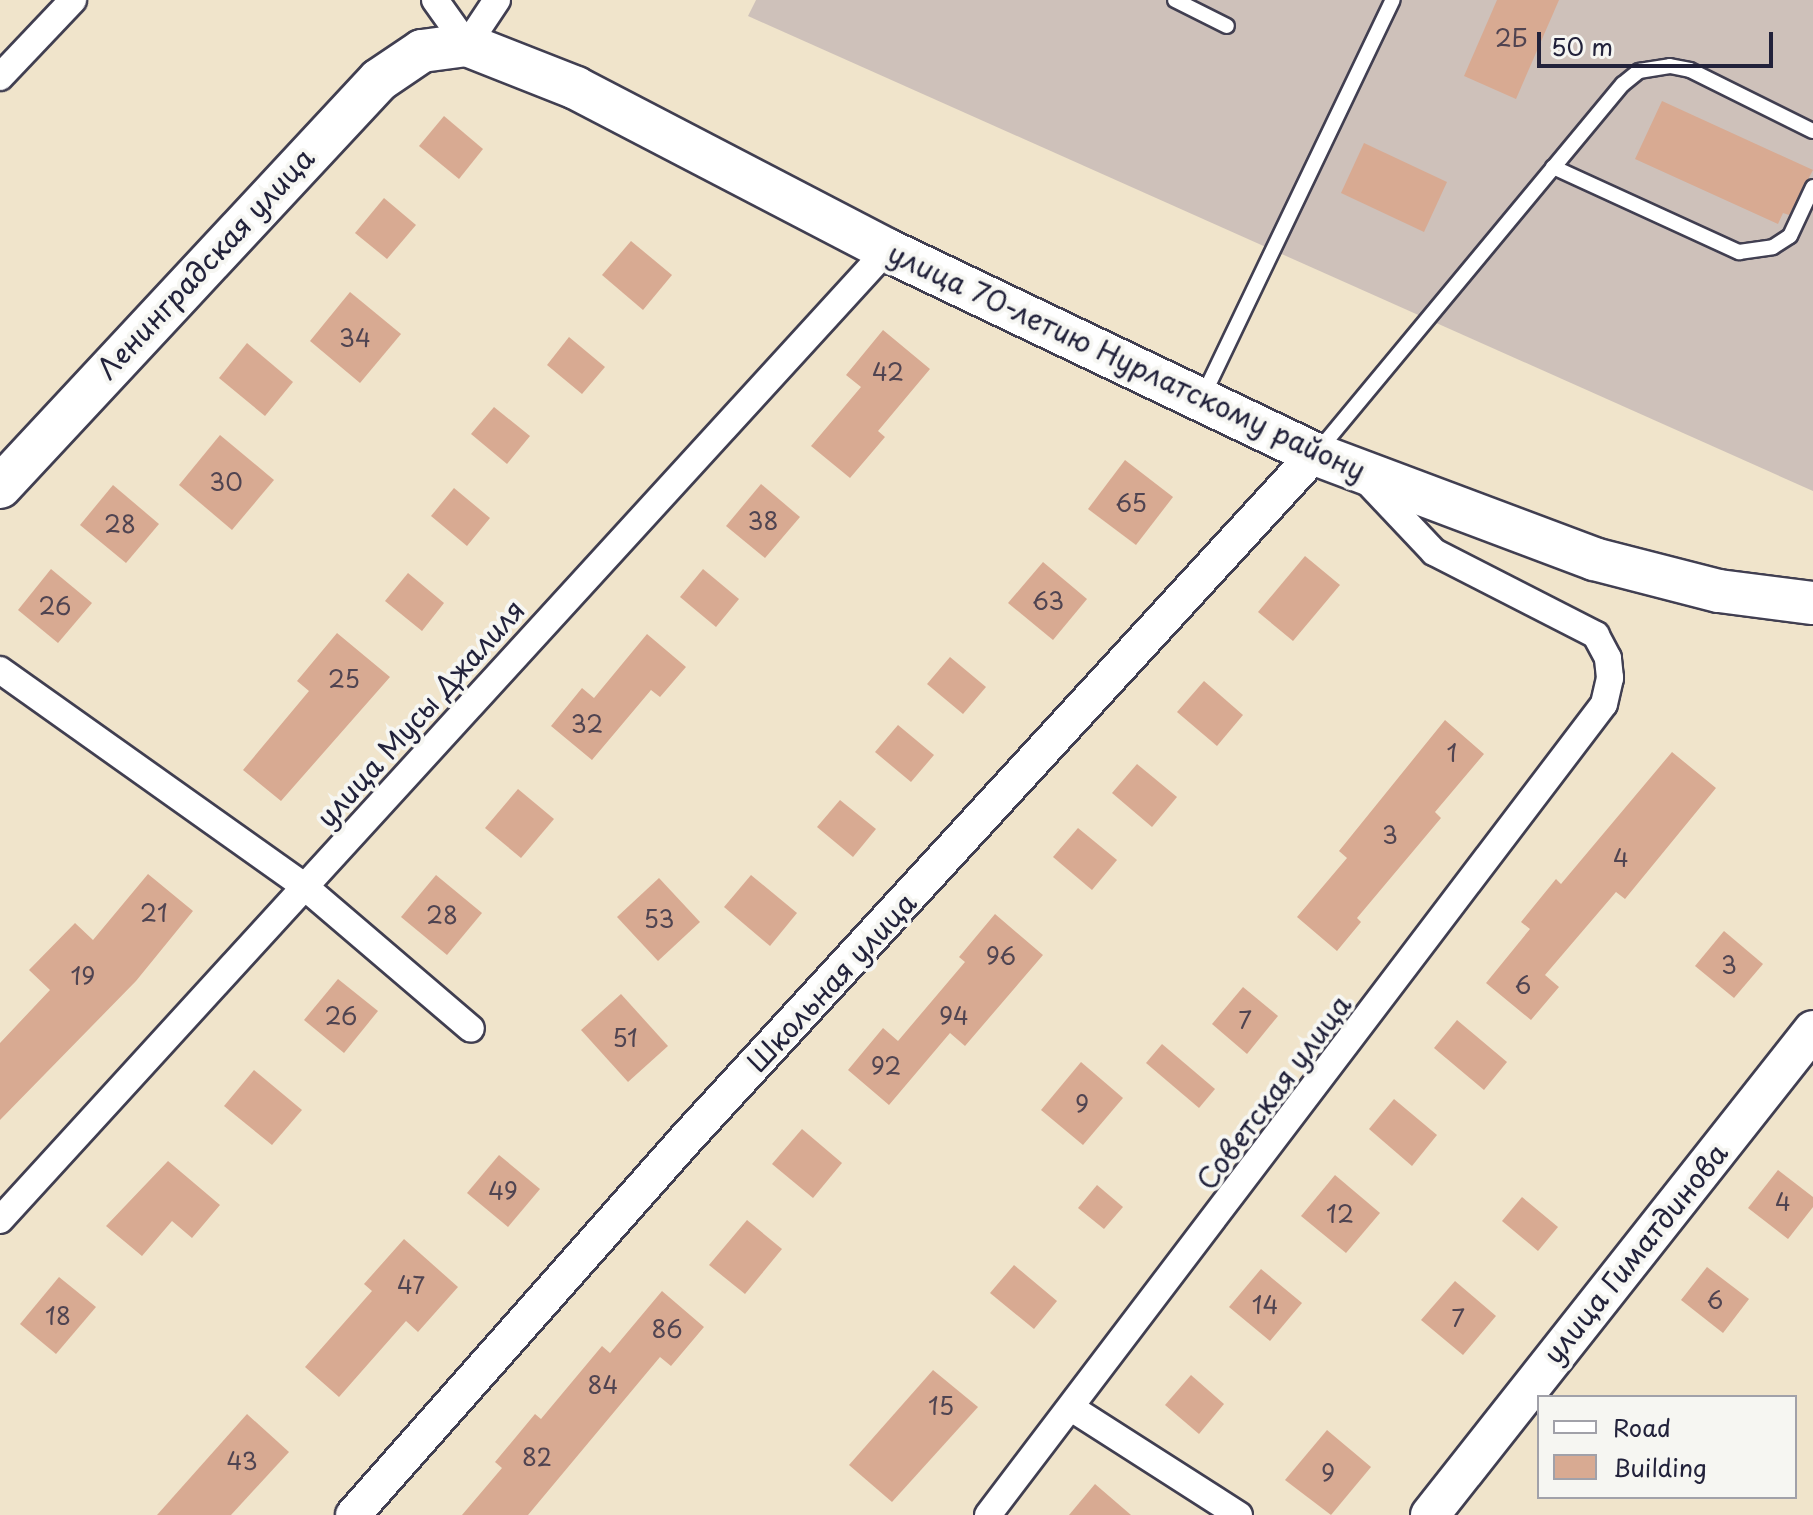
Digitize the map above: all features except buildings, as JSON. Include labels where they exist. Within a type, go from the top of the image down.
[{"type":"main road","name":"улица 70-летию Нурлатскому району","points":[[422,51],[467,45],[576,88],[887,250],[1315,454],[1594,559],[1719,591],[1813,603]]},
{"type":"main road","name":"Ленинградская улица","points":[[0,487],[337,120],[379,80],[422,51]]},
{"type":"main road","name":"улица Гиматдинова","points":[[1430,1515],[1813,1030]]},
{"type":"street","points":[[0,77],[73,0]]},
{"type":"street","points":[[435,0],[467,45],[497,0]]},
{"type":"street","name":"улица Мусы Джалиля","points":[[0,1220],[887,250]]},
{"type":"street","name":"Школьная улица","points":[[353,1515],[685,1140],[1315,454]]},
{"type":"street","name":"Советская улица","points":[[988,1515],[1073,1409],[1604,704],[1610,678],[1608,658],[1596,635],[1434,552],[1358,471]]},
{"type":"street","points":[[0,670],[305,887],[471,1029]]},
{"type":"street","points":[[1073,1409],[1239,1515]]},
{"type":"lane","points":[[1175,0],[1227,26]]},
{"type":"lane","points":[[1201,400],[1393,0]]},
{"type":"lane","points":[[1315,454],[1623,84],[1656,66],[1690,70],[1813,131]]},
{"type":"lane","points":[[1553,167],[1739,252],[1773,247],[1790,236],[1813,187]]},
{"type":"shaded area","points":[[756,0],[1813,0],[1813,491],[748,16]]}]
